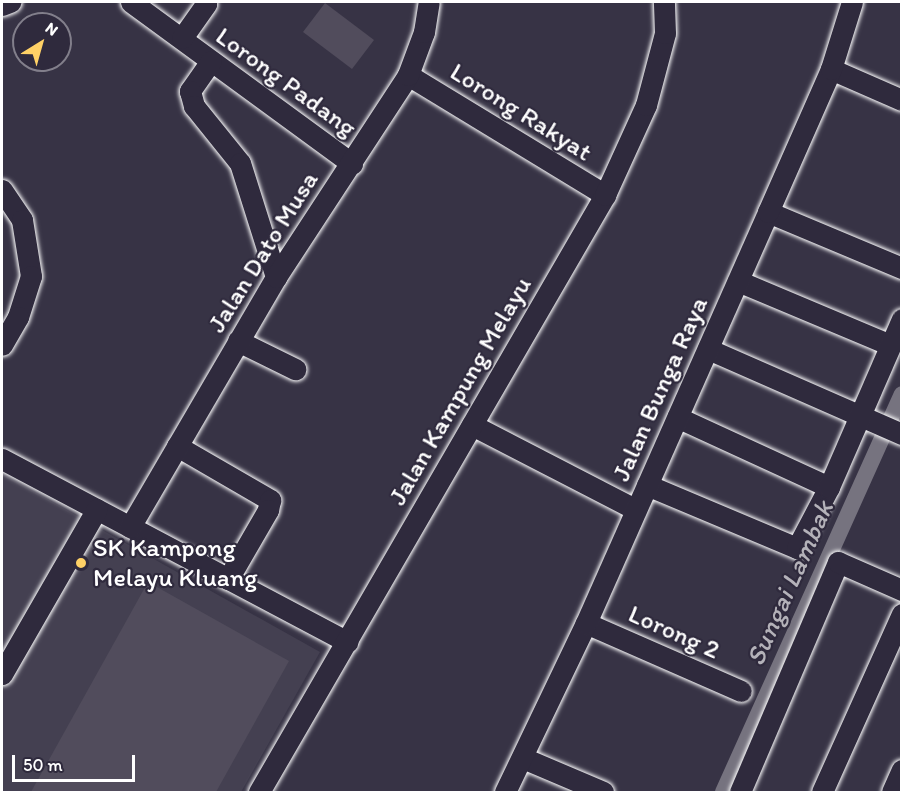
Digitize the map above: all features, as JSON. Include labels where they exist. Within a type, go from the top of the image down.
[{"type":"street","points":[[2,5],[10,2]]},
{"type":"street","name":"Lorong Padang","points":[[131,2],[352,164]]},
{"type":"street","points":[[182,38],[211,2]]},
{"type":"street","name":"Jalan Dato Musa","points":[[130,527],[276,277],[352,164],[408,75],[424,32],[429,2]]},
{"type":"street","name":"Jalan Kampung Melayu","points":[[260,792],[605,195],[646,105],[665,33],[664,2]]},
{"type":"street","name":"Jalan Bunga Raya","points":[[505,792],[586,623],[738,281],[831,69],[852,2]]},
{"type":"street","points":[[211,61],[190,91],[194,106],[240,163],[276,277]]},
{"type":"street","points":[[831,69],[902,100]]},
{"type":"street","name":"Lorong Rakyat","points":[[408,75],[605,195]]},
{"type":"street","points":[[2,190],[22,219],[31,276],[18,317],[2,345]]},
{"type":"street","points":[[768,212],[902,268]]},
{"type":"street","points":[[738,281],[890,345]]},
{"type":"street","points":[[647,485],[797,548],[829,487],[888,425],[890,345],[902,319]]},
{"type":"street","points":[[238,341],[295,369]]},
{"type":"street","points":[[708,349],[888,425]]},
{"type":"street","points":[[677,417],[829,487]]},
{"type":"street","points":[[472,425],[635,509]]},
{"type":"street","points":[[177,446],[270,500],[268,510],[228,579]]},
{"type":"street","points":[[2,459],[346,642]]},
{"type":"street","points":[[2,674],[97,509]]},
{"type":"street","points":[[740,792],[838,562],[902,590]]},
{"type":"street","points":[[822,792],[902,614]]},
{"type":"street","name":"Lorong 2","points":[[586,623],[741,691]]},
{"type":"street","points":[[523,758],[603,792]]},
{"type":"street","points":[[892,792],[902,770]]},
{"type":"shaded area","points":[[325,3],[374,40],[352,69],[303,32]]},
{"type":"shaded area","name":"SK Kampong Melayu Kluang","points":[[2,474],[320,652],[241,792],[2,792]]},
{"type":"shaded area","points":[[148,582],[289,661],[216,792],[31,792]]},
{"type":"waterway","name":"Sungai Lambak","points":[[723,792],[902,394]]},
{"type":"place","name":"SK Kampong Melayu Kluang","points":[[81,563]]}]
